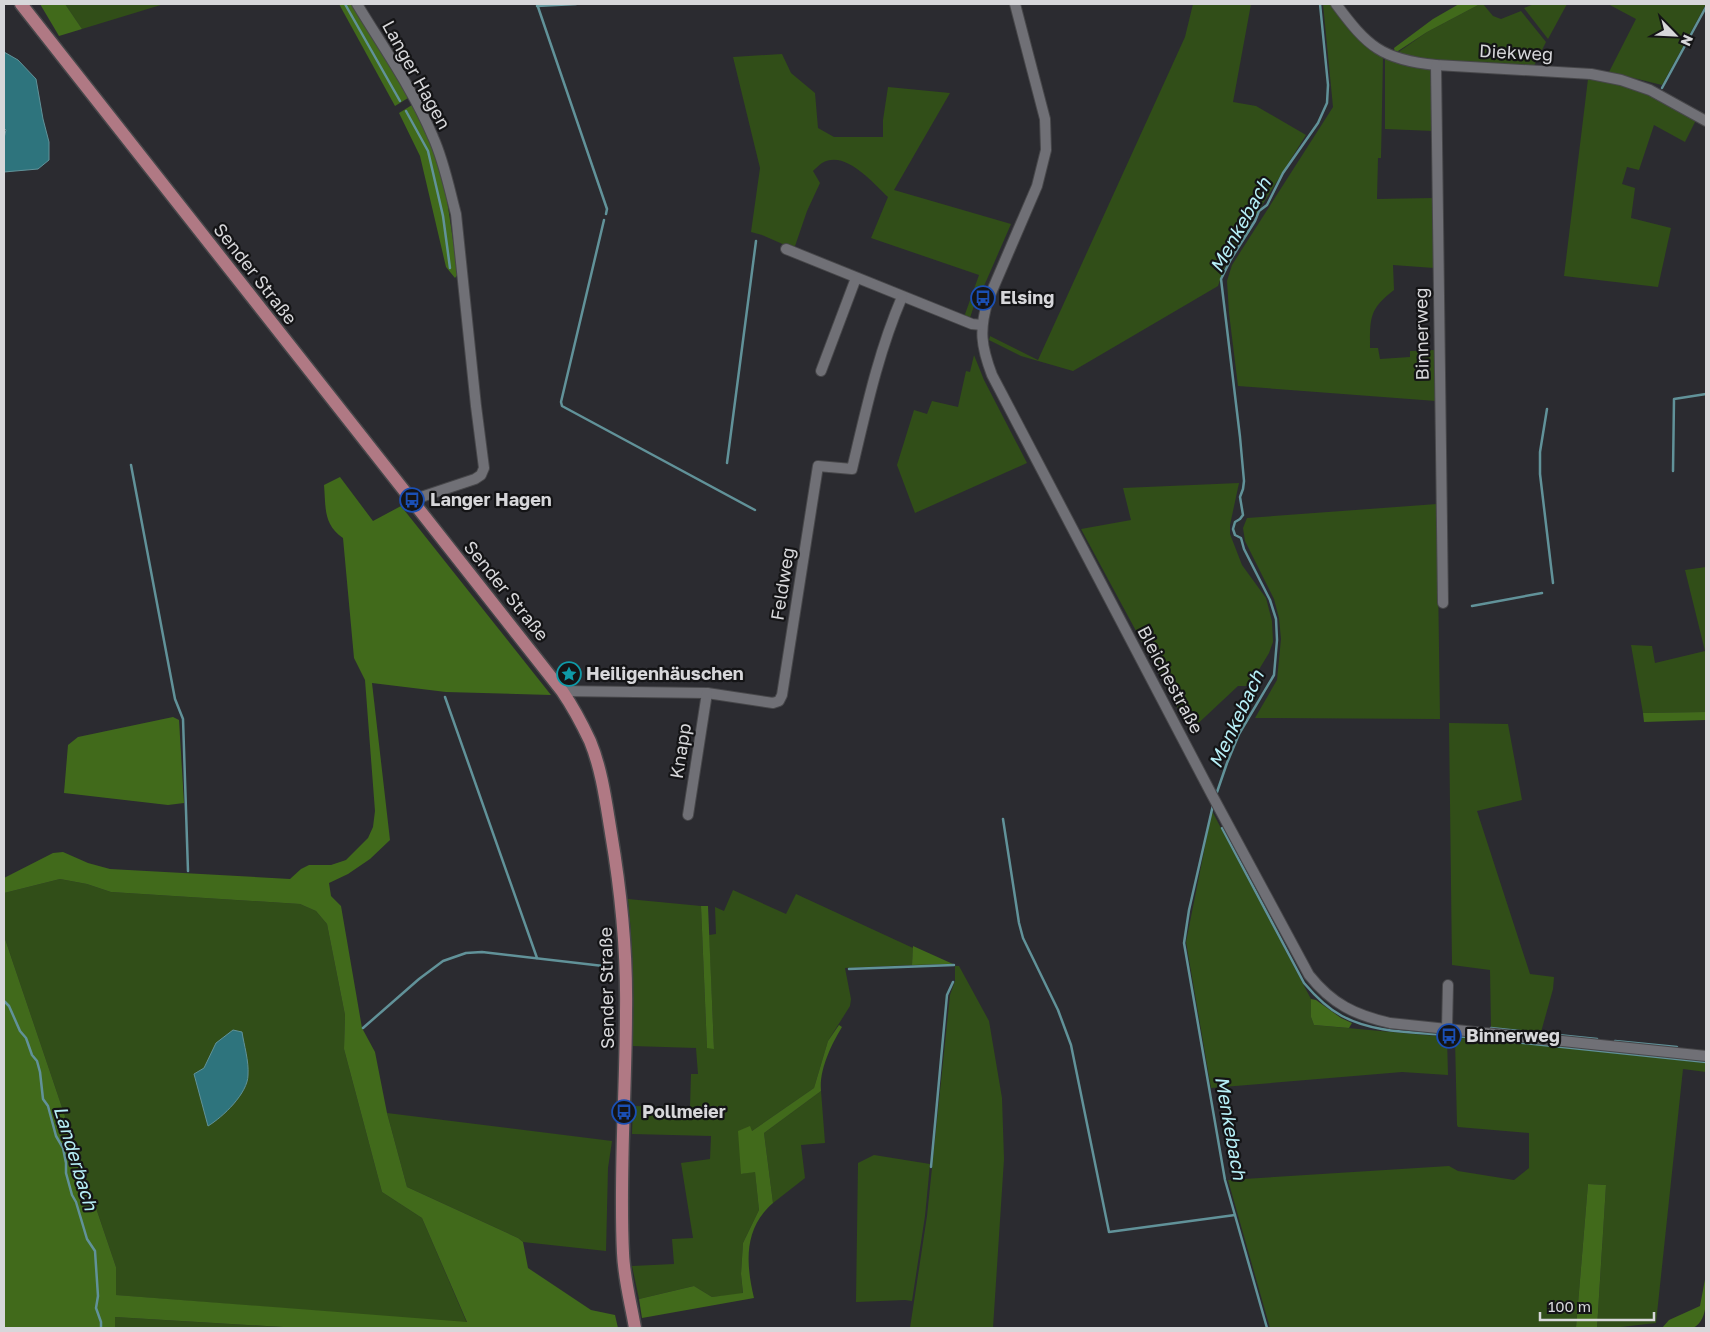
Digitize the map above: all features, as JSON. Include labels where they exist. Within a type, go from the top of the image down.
[{"type":"main road","name":"Sender Straße","points":[[20,4],[562,691],[573,707],[591,743],[602,782],[623,919],[626,1009],[623,1253],[629,1300],[636,1328]]},
{"type":"street","name":"Langer Hagen","points":[[357,4],[419,107],[438,148],[456,214],[484,468],[480,476],[475,479],[412,500]]},
{"type":"street","name":"Bleichestraße","points":[[1015,4],[1044,119],[1046,150],[1037,186],[988,300],[982,325],[982,342],[992,375],[1308,975],[1319,988],[1345,1008],[1372,1019],[1390,1023],[1706,1056]]},
{"type":"street","name":"Diekweg","points":[[1336,4],[1357,32],[1391,57],[1413,63],[1591,74],[1622,80],[1650,90],[1706,121]]},
{"type":"street","name":"Binnerweg","points":[[1436,65],[1443,603]]},
{"type":"street","points":[[786,249],[902,297],[972,324],[982,325]]},
{"type":"street","points":[[821,371],[856,278]]},
{"type":"street","name":"Feldweg","points":[[562,691],[707,692],[773,703],[779,700],[782,695],[818,466],[852,469],[881,352],[902,297]]},
{"type":"street","name":"Knapp","points":[[688,815],[707,692]]},
{"type":"street","points":[[1447,1029],[1448,985]]},
{"type":"green space","points":[[40,4],[65,4],[82,29],[59,36]]},
{"type":"green space","points":[[65,4],[164,4],[82,29]]},
{"type":"green space","points":[[339,4],[354,4],[408,98],[395,106]]},
{"type":"green space","points":[[1193,4],[1251,4],[1233,102],[1256,106],[1306,135],[1226,263],[1218,286],[1073,371],[1021,356],[989,340],[990,336],[1038,360],[1185,37]]},
{"type":"green space","points":[[1323,4],[1331,4],[1354,33],[1383,57],[1381,158],[1378,158],[1377,199],[1434,198],[1434,268],[1393,265],[1394,290],[1375,309],[1371,321],[1370,348],[1378,348],[1380,359],[1410,357],[1410,351],[1435,350],[1436,401],[1238,386],[1227,281],[1232,265],[1333,107]]},
{"type":"green space","points":[[1459,4],[1480,4],[1427,32],[1395,53],[1394,48],[1433,19]]},
{"type":"green space","points":[[1483,4],[1493,16],[1501,19],[1521,11],[1546,42],[1534,66],[1431,60],[1397,53],[1427,32]]},
{"type":"green space","points":[[1534,4],[1567,4],[1548,39],[1524,8]]},
{"type":"green space","points":[[1608,4],[1706,4],[1662,85],[1609,72],[1636,19]]},
{"type":"green space","points":[[782,54],[791,73],[815,93],[818,128],[834,137],[883,137],[883,120],[888,87],[950,93],[894,190],[1011,224],[984,286],[978,293],[970,318],[964,317],[979,275],[871,238],[888,197],[867,176],[840,160],[822,163],[813,171],[820,183],[807,211],[794,249],[751,232],[760,168],[733,57]]},
{"type":"green space","points":[[1385,58],[1429,68],[1434,73],[1434,131],[1385,129]]},
{"type":"green space","points":[[1588,79],[1620,82],[1648,93],[1696,120],[1685,142],[1654,125],[1639,170],[1627,167],[1622,184],[1635,188],[1631,218],[1671,228],[1658,287],[1564,276]]},
{"type":"green space","points":[[412,105],[428,136],[445,187],[458,274],[455,278],[446,267],[420,156],[399,113]]},
{"type":"green space","points":[[974,355],[984,380],[1027,463],[915,513],[897,465],[914,410],[927,414],[932,401],[958,407],[966,371],[970,372]]},
{"type":"green space","points":[[340,477],[373,521],[401,506],[551,695],[446,692],[372,683],[390,840],[370,859],[348,874],[329,883],[331,896],[341,906],[362,1028],[375,1052],[387,1113],[407,1187],[518,1238],[523,1242],[528,1268],[591,1310],[615,1315],[618,1328],[300,1328],[115,1317],[115,1328],[4,1328],[4,936],[116,1267],[116,1295],[467,1322],[422,1218],[382,1192],[344,1049],[345,1015],[327,924],[316,911],[300,904],[111,892],[87,884],[60,879],[4,893],[4,878],[53,853],[63,852],[88,863],[110,869],[290,879],[301,869],[309,865],[331,865],[346,860],[368,838],[373,827],[375,811],[365,680],[354,658],[343,538],[329,521],[325,501],[324,485]]},
{"type":"green space","points":[[1239,483],[1230,525],[1230,534],[1242,565],[1266,598],[1272,621],[1273,642],[1269,653],[1249,686],[1238,686],[1190,731],[1081,529],[1131,520],[1123,488]]},
{"type":"green space","points":[[1437,504],[1440,719],[1255,718],[1277,680],[1281,639],[1279,618],[1274,599],[1245,541],[1243,528],[1247,518]]},
{"type":"green space","points":[[1706,567],[1706,712],[1643,713],[1631,645],[1652,646],[1655,663],[1705,651],[1685,570]]},
{"type":"green space","points":[[1706,712],[1706,720],[1644,722],[1643,713]]},
{"type":"green space","points":[[173,717],[179,720],[184,803],[168,805],[64,793],[68,745],[78,737]]},
{"type":"green space","points":[[1449,723],[1508,724],[1522,800],[1477,811],[1530,974],[1554,977],[1553,989],[1541,1032],[1491,1027],[1490,970],[1452,965]]},
{"type":"green space","points":[[1212,811],[1311,999],[1311,1017],[1314,1025],[1447,1037],[1448,1075],[1402,1072],[1211,1088],[1186,942]]},
{"type":"green space","points":[[60,879],[87,884],[111,892],[300,904],[316,911],[327,924],[345,1015],[344,1049],[382,1192],[422,1218],[467,1323],[115,1295],[116,1267],[4,936],[4,893]]},
{"type":"green space","points":[[733,890],[786,914],[796,894],[913,948],[912,965],[845,968],[851,999],[850,1006],[828,1041],[814,1088],[752,1131],[742,1174],[755,1171],[759,1210],[743,1243],[741,1274],[743,1294],[712,1297],[694,1286],[639,1299],[632,1266],[674,1264],[672,1239],[693,1238],[681,1163],[710,1159],[711,1136],[632,1134],[633,1106],[690,1107],[691,1074],[698,1074],[696,1048],[632,1046],[633,972],[628,899],[701,906],[707,1048],[714,1048],[709,935],[716,934],[715,907],[724,911]]},
{"type":"green space","points":[[701,906],[708,906],[714,1049],[707,1048]]},
{"type":"green space","points":[[913,946],[953,964],[912,965]]},
{"type":"green space","points":[[955,966],[959,966],[989,1021],[1002,1098],[1004,1159],[993,1328],[910,1328],[927,1216],[950,995],[955,981]]},
{"type":"green space","points":[[1311,999],[1316,1000],[1341,1018],[1352,1023],[1349,1028],[1314,1025],[1311,1017]]},
{"type":"green space","points":[[839,1025],[842,1027],[824,1066],[821,1091],[764,1133],[773,1203],[756,1224],[749,1248],[749,1272],[754,1298],[642,1318],[639,1299],[694,1286],[712,1297],[743,1293],[741,1274],[743,1243],[759,1210],[755,1172],[741,1174],[738,1131],[750,1126],[752,1131],[814,1088],[828,1041]]},
{"type":"green space","points":[[1457,1036],[1706,1063],[1706,1072],[1683,1069],[1656,1323],[1597,1328],[1606,1185],[1588,1184],[1576,1328],[1270,1328],[1228,1180],[1449,1166],[1458,1171],[1514,1180],[1529,1168],[1529,1133],[1458,1127],[1455,1039]]},
{"type":"green space","points":[[821,1091],[825,1143],[801,1145],[805,1178],[773,1203],[764,1133]]},
{"type":"green space","points":[[387,1113],[612,1141],[608,1168],[606,1251],[523,1242],[407,1187]]},
{"type":"green space","points":[[874,1155],[930,1164],[925,1216],[912,1301],[856,1302],[858,1163]]},
{"type":"green space","points":[[1588,1184],[1606,1185],[1597,1328],[1576,1328]]},
{"type":"green space","points":[[1706,1274],[1705,1312],[1698,1324],[1690,1329],[1662,1328],[1669,1320],[1700,1306]]},
{"type":"green space","points":[[115,1317],[300,1328],[115,1328]]},
{"type":"water","points":[[4,52],[18,60],[36,79],[49,142],[49,160],[38,169],[4,172],[4,138],[6,130],[4,128]]},
{"type":"water","points":[[233,1030],[242,1032],[248,1064],[247,1082],[234,1104],[221,1117],[208,1126],[194,1074],[204,1068],[216,1043]]},
{"type":"waterway","points":[[345,4],[400,101]]},
{"type":"waterway","points":[[537,4],[607,209],[606,214]]},
{"type":"waterway","points":[[537,6],[576,4]]},
{"type":"waterway","name":"Menkebach","points":[[1216,795],[1239,734],[1274,675],[1277,640],[1276,619],[1270,600],[1244,549],[1241,538],[1235,535],[1233,529],[1235,522],[1243,515],[1240,497],[1244,481],[1221,279],[1259,211],[1267,205],[1283,173],[1318,123],[1327,103],[1328,85],[1320,4]]},
{"type":"waterway","points":[[1662,88],[1706,7]]},
{"type":"waterway","points":[[406,111],[428,151],[443,216],[450,268]]},
{"type":"waterway","points":[[604,220],[561,402],[562,406],[755,510]]},
{"type":"waterway","points":[[727,463],[756,241]]},
{"type":"waterway","points":[[1673,471],[1674,399],[1706,394]]},
{"type":"waterway","points":[[1547,409],[1540,452],[1540,474],[1553,583]]},
{"type":"waterway","points":[[131,465],[175,699],[183,719],[188,871]]},
{"type":"waterway","points":[[1472,606],[1542,593]]},
{"type":"waterway","points":[[445,697],[537,958]]},
{"type":"waterway","name":"Menkebach","points":[[1213,805],[1189,910],[1184,943],[1225,1180],[1267,1328]]},
{"type":"waterway","points":[[1003,819],[1019,923],[1023,938],[1058,1010],[1071,1045],[1109,1232],[1235,1215]]},
{"type":"waterway","points":[[1222,828],[1304,983],[1312,993],[1331,1009],[1354,1022],[1393,1031],[1446,1035]]},
{"type":"waterway","points":[[363,1028],[419,979],[443,961],[466,953],[482,952],[612,967]]},
{"type":"waterway","points":[[849,969],[954,965]]},
{"type":"waterway","points":[[931,1167],[947,995],[953,982]]},
{"type":"waterway","name":"Landerbach","points":[[4,1001],[9,1006],[20,1031],[26,1038],[32,1055],[37,1061],[43,1099],[48,1106],[56,1136],[63,1148],[66,1173],[72,1195],[76,1202],[87,1239],[95,1251],[98,1296],[96,1308],[101,1328]]},
{"type":"waterway","points":[[1491,1028],[1597,1039]]},
{"type":"waterway","points":[[1457,1036],[1706,1062]]},
{"type":"waterway","points":[[1615,1041],[1677,1047]]},
{"type":"place","name":"Elsing","points":[[983,298]]},
{"type":"place","name":"Langer Hagen","points":[[412,500]]},
{"type":"place","name":"Heiligenhäuschen","points":[[569,674]]},
{"type":"place","name":"Binnerweg","points":[[1449,1036]]},
{"type":"place","name":"Pollmeier","points":[[624,1112]]}]
